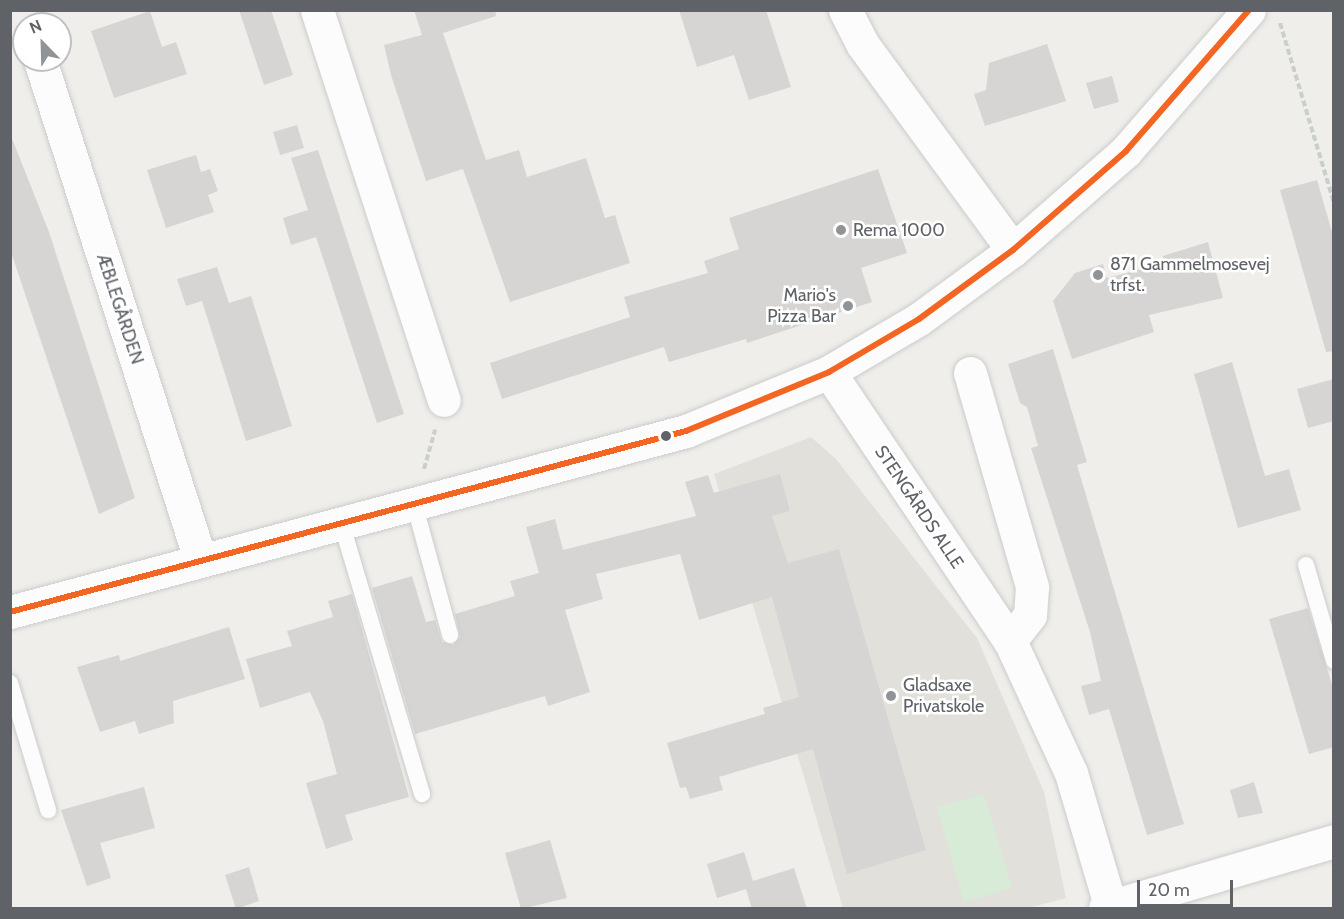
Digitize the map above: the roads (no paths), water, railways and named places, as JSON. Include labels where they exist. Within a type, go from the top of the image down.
[{"type":"street","points":[[317,10],[444,400]]},
{"type":"street","points":[[845,10],[869,54],[1013,250]]},
{"type":"street","points":[[10,612],[200,559],[686,431],[829,372],[919,319],[1013,250],[1126,151],[1263,14]]},
{"type":"street","name":"ÆBLEGÅRDEN","points":[[44,72],[200,559]]},
{"type":"street","name":"STENGÅRDS ALLE","points":[[829,372],[1010,641],[1071,773],[1109,908]]},
{"type":"street","points":[[970,373],[1032,587],[1030,615],[1010,641]]},
{"type":"street","points":[[1109,908],[1334,842]]},
{"type":"lane","points":[[414,503],[450,635]]},
{"type":"lane","points":[[341,522],[422,794]]},
{"type":"lane","points":[[1306,565],[1334,661]]},
{"type":"lane","points":[[10,683],[48,810]]},
{"type":"place","name":"Rema 1000","points":[[841,230]]},
{"type":"place","name":"871 Gammelmosevej trfst.","points":[[1098,275]]},
{"type":"place","name":"Mario's Pizza Bar","points":[[848,306]]},
{"type":"place","name":"Gladsaxe Privatskole","points":[[891,696]]}]
